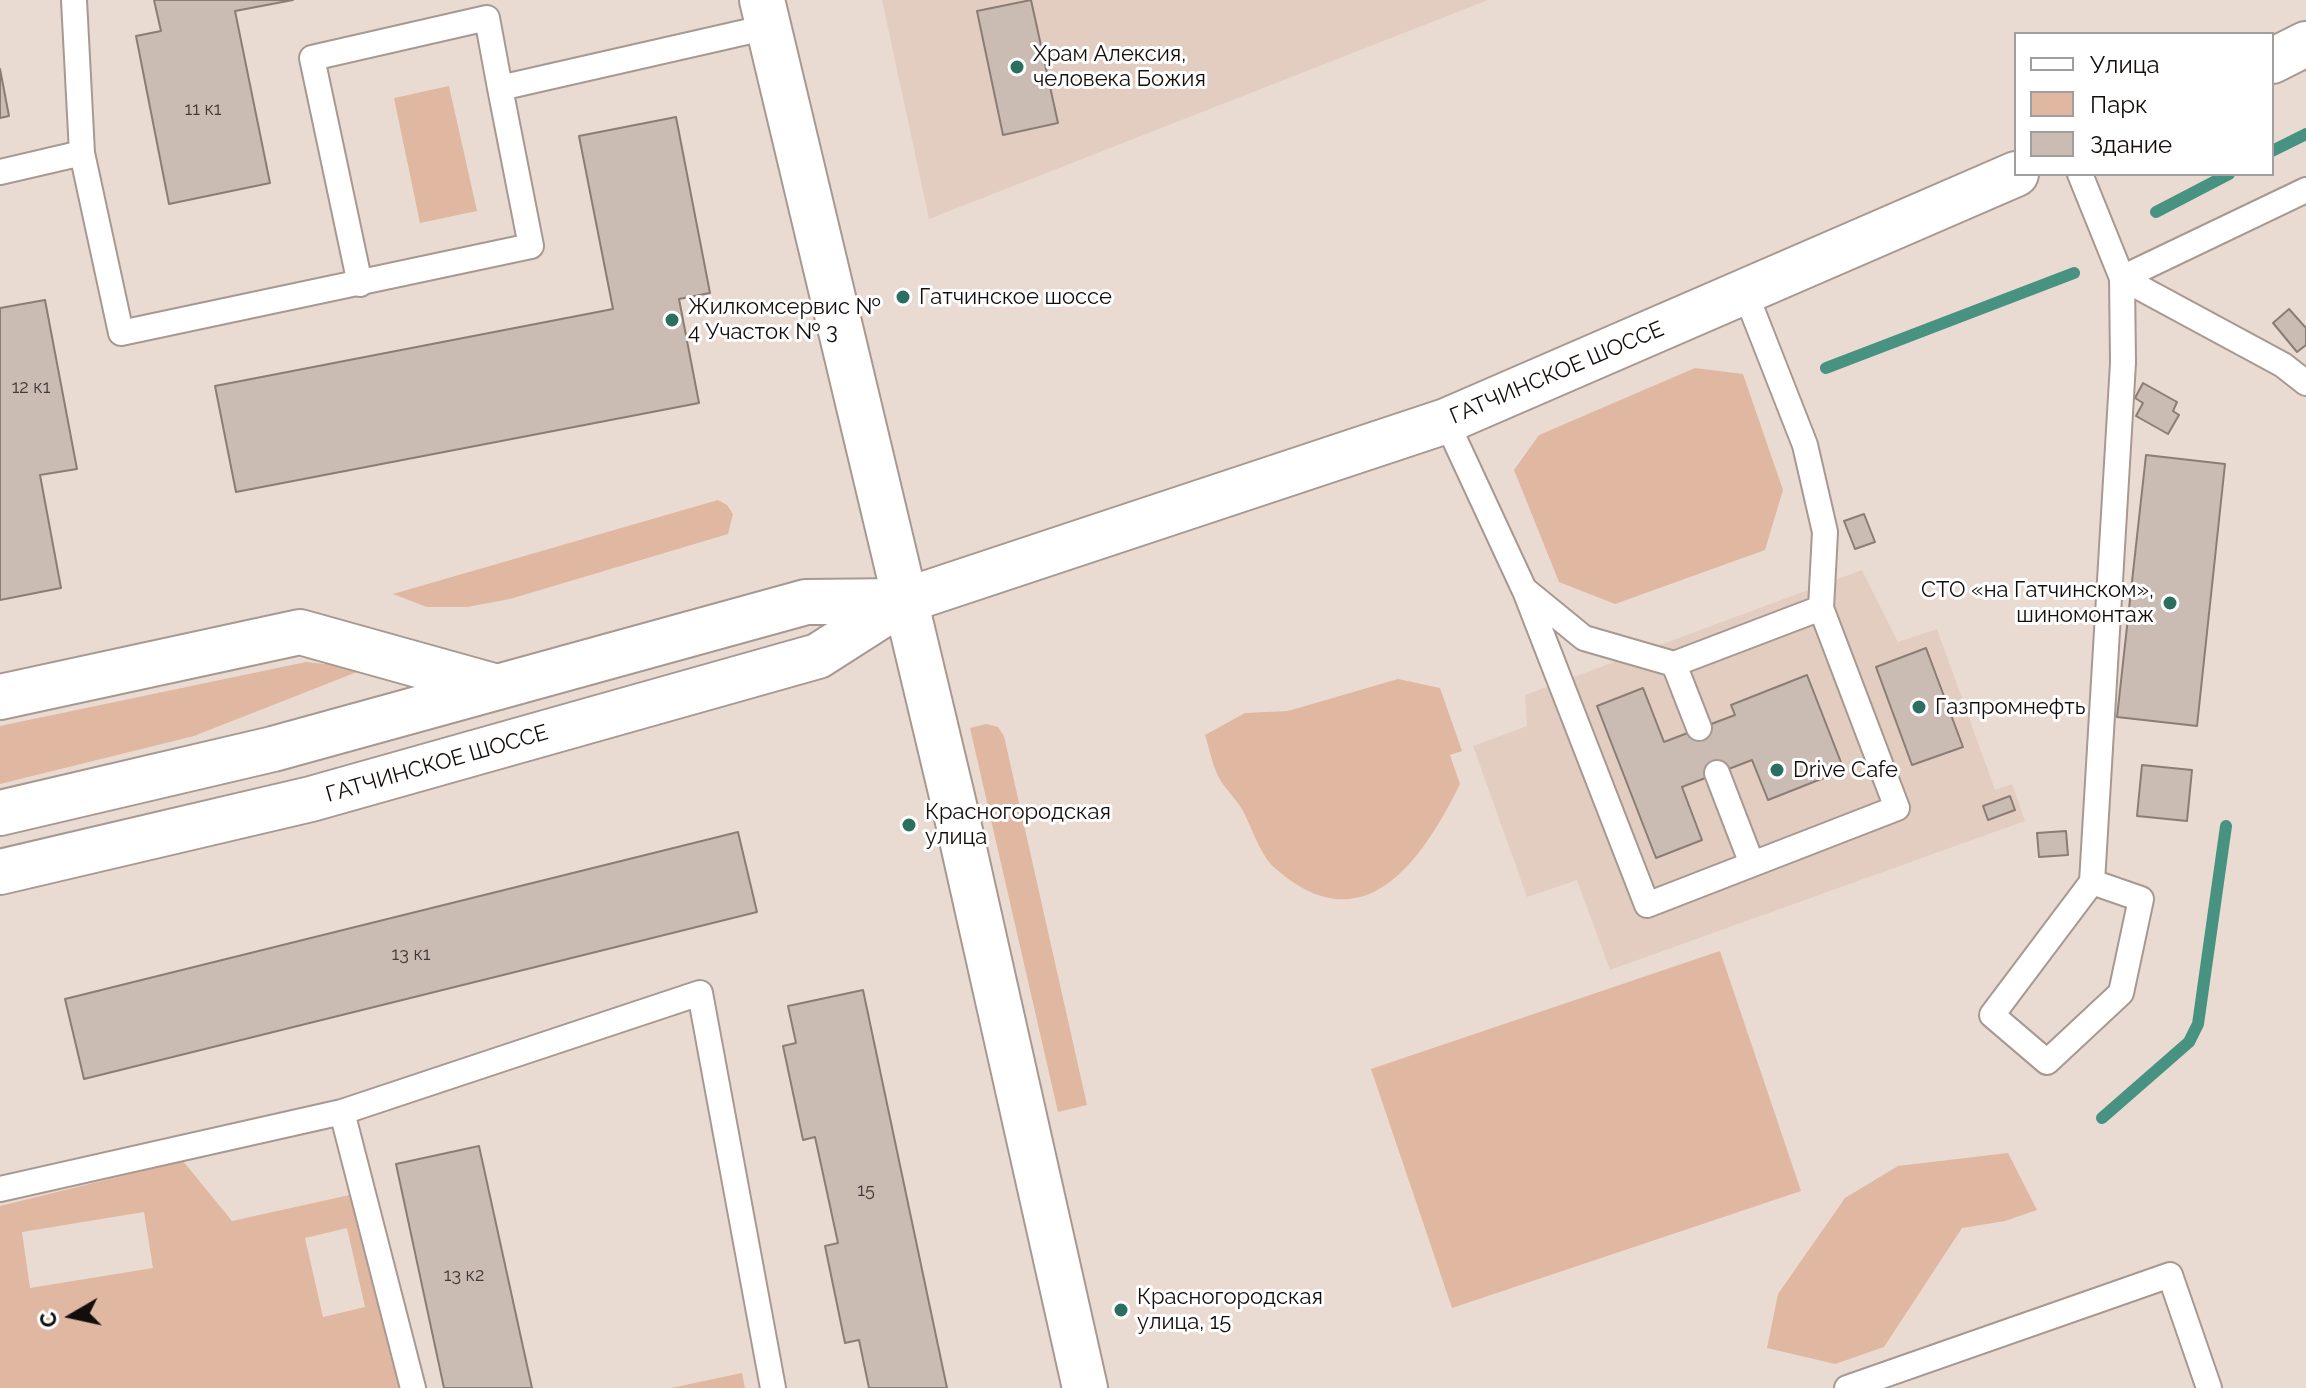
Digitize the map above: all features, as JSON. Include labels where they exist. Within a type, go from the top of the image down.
[{"type":"main road","points":[[765,14],[956,813],[1085,1388]]},
{"type":"main road","points":[[2274,60],[2306,44]]},
{"type":"main road","name":"ГАТЧИНСКОЕ ШОССЕ","points":[[0,872],[311,799],[818,656],[904,601],[1446,421],[2014,175]]},
{"type":"main road","name":"ГАТЧИНСКОЕ ШОССЕ","points":[[0,813],[273,749],[806,602],[904,601]]},
{"type":"main road","points":[[0,697],[300,632],[497,687]]},
{"type":"lane","points":[[74,0],[82,153],[121,333],[360,284],[531,246],[487,18],[312,58],[360,284]]},
{"type":"lane","points":[[500,88],[765,14]]},
{"type":"lane","points":[[0,172],[82,153]]},
{"type":"lane","points":[[2081,176],[2122,278],[2123,363],[2092,882],[1992,1015],[2047,1062],[2121,993],[2141,899],[2092,882]]},
{"type":"lane","points":[[2122,278],[2306,190]]},
{"type":"lane","points":[[2122,278],[2283,365],[2306,383]]},
{"type":"lane","points":[[1446,421],[1524,589],[1647,905],[1897,808],[1821,608],[1825,532],[1805,445],[1745,292]]},
{"type":"lane","points":[[1524,589],[1584,638],[1674,664],[1821,608]]},
{"type":"lane","points":[[1674,664],[1699,728]]},
{"type":"lane","points":[[1717,773],[1752,864]]},
{"type":"lane","points":[[0,1189],[342,1112],[700,993],[773,1388]]},
{"type":"lane","points":[[342,1112],[413,1388]]},
{"type":"lane","points":[[1847,1388],[2170,1275],[2209,1388]]},
{"type":"shaded area","points":[[882,0],[1488,0],[929,219]]},
{"type":"shaded area","name":"Газпромнефть","points":[[1862,570],[1898,642],[1937,629],[1995,790],[2012,784],[2025,821],[1610,970],[1577,880],[1527,897],[1473,746],[1527,726],[1525,695]]},
{"type":"green space","points":[[449,86],[477,211],[420,223],[394,98]]},
{"type":"green space","points":[[1695,368],[1743,374],[1783,490],[1765,550],[1615,604],[1559,582],[1514,470],[1539,435]]},
{"type":"green space","points":[[718,500],[727,505],[733,514],[728,534],[510,599],[467,607],[427,607],[393,594]]},
{"type":"green space","points":[[306,662],[335,665],[357,672],[194,736],[0,784],[0,726]]},
{"type":"green space","points":[[1398,679],[1440,688],[1462,751],[1450,755],[1460,784],[1428,841],[1387,884],[1363,896],[1337,899],[1308,891],[1276,869],[1266,857],[1243,811],[1218,776],[1205,735],[1245,713],[1288,711]]},
{"type":"green space","points":[[986,724],[998,727],[1004,736],[1087,1105],[1058,1112],[970,728]]},
{"type":"green space","points":[[1720,951],[1801,1191],[1452,1308],[1371,1069]]},
{"type":"green space","points":[[2008,1153],[2037,1210],[2005,1221],[1962,1228],[1884,1347],[1835,1364],[1767,1348],[1778,1294],[1845,1198],[1898,1166]]},
{"type":"green space","points":[[183,1161],[232,1221],[354,1194],[399,1388],[0,1388],[0,1206]],"holes":[[[144,1212],[153,1268],[30,1288],[22,1232]],[[347,1228],[365,1307],[323,1317],[305,1238]]]},
{"type":"green space","points":[[742,1373],[745,1388],[671,1388]]},
{"type":"building","points":[[154,0],[293,0],[235,11],[270,183],[169,204],[136,36],[161,31]]},
{"type":"building","name":"Храм Алексия, человека Божия","points":[[1031,0],[1058,123],[1003,135],[977,11]]},
{"type":"building","points":[[0,69],[9,116],[0,118]]},
{"type":"building","points":[[676,117],[710,293],[679,299],[699,403],[236,492],[215,386],[613,309],[579,136]]},
{"type":"building","points":[[45,300],[77,469],[40,475],[61,588],[0,600],[0,308]]},
{"type":"building","points":[[2289,309],[2306,328],[2306,345],[2297,352],[2273,323]]},
{"type":"building","points":[[2143,383],[2177,402],[2173,411],[2179,415],[2168,434],[2136,416],[2143,403],[2135,398]]},
{"type":"building","name":"СТО «на Гатчинском», шиномонтаж","points":[[2146,455],[2225,464],[2197,726],[2117,717]]},
{"type":"building","points":[[1864,514],[1875,542],[1855,549],[1844,521]]},
{"type":"building","name":"Газпромнефть","points":[[1926,648],[1963,747],[1912,765],[1876,667]]},
{"type":"building","points":[[1807,675],[1844,770],[1768,800],[1752,760],[1682,787],[1702,840],[1656,858],[1597,706],[1643,688],[1664,742],[1735,715],[1731,705]]},
{"type":"building","points":[[2142,765],[2192,770],[2187,821],[2137,816]]},
{"type":"building","points":[[2010,796],[2015,810],[1988,820],[1983,806]]},
{"type":"building","points":[[2066,831],[2068,855],[2039,857],[2037,833]]},
{"type":"building","points":[[738,832],[757,912],[84,1079],[65,999]]},
{"type":"building","points":[[863,990],[947,1388],[869,1388],[859,1340],[845,1343],[825,1246],[838,1243],[815,1137],[803,1140],[783,1046],[796,1043],[788,1006]]},
{"type":"building","points":[[479,1146],[532,1388],[444,1388],[396,1164]]},
{"type":"waterway","points":[[2274,150],[2306,134]]},
{"type":"waterway","points":[[2156,212],[2225,176]]},
{"type":"waterway","points":[[1826,368],[2074,273]]},
{"type":"waterway","points":[[2102,1118],[2189,1042],[2198,1024],[2226,826]]},
{"type":"place","name":"Храм Алексия, человека Божия","points":[[1017,67]]},
{"type":"place","name":"Гатчинское шоссе","points":[[903,297]]},
{"type":"place","name":"Жилкомсервис № 4 Участок № 3","points":[[672,320]]},
{"type":"place","name":"СТО «на Гатчинском», шиномонтаж","points":[[2170,603]]},
{"type":"place","name":"Газпромнефть","points":[[1919,707]]},
{"type":"place","name":"Drive Cafe","points":[[1777,770]]},
{"type":"place","name":"Красногородская улица","points":[[909,825]]},
{"type":"place","name":"Красногородская улица, 15","points":[[1121,1310]]}]
